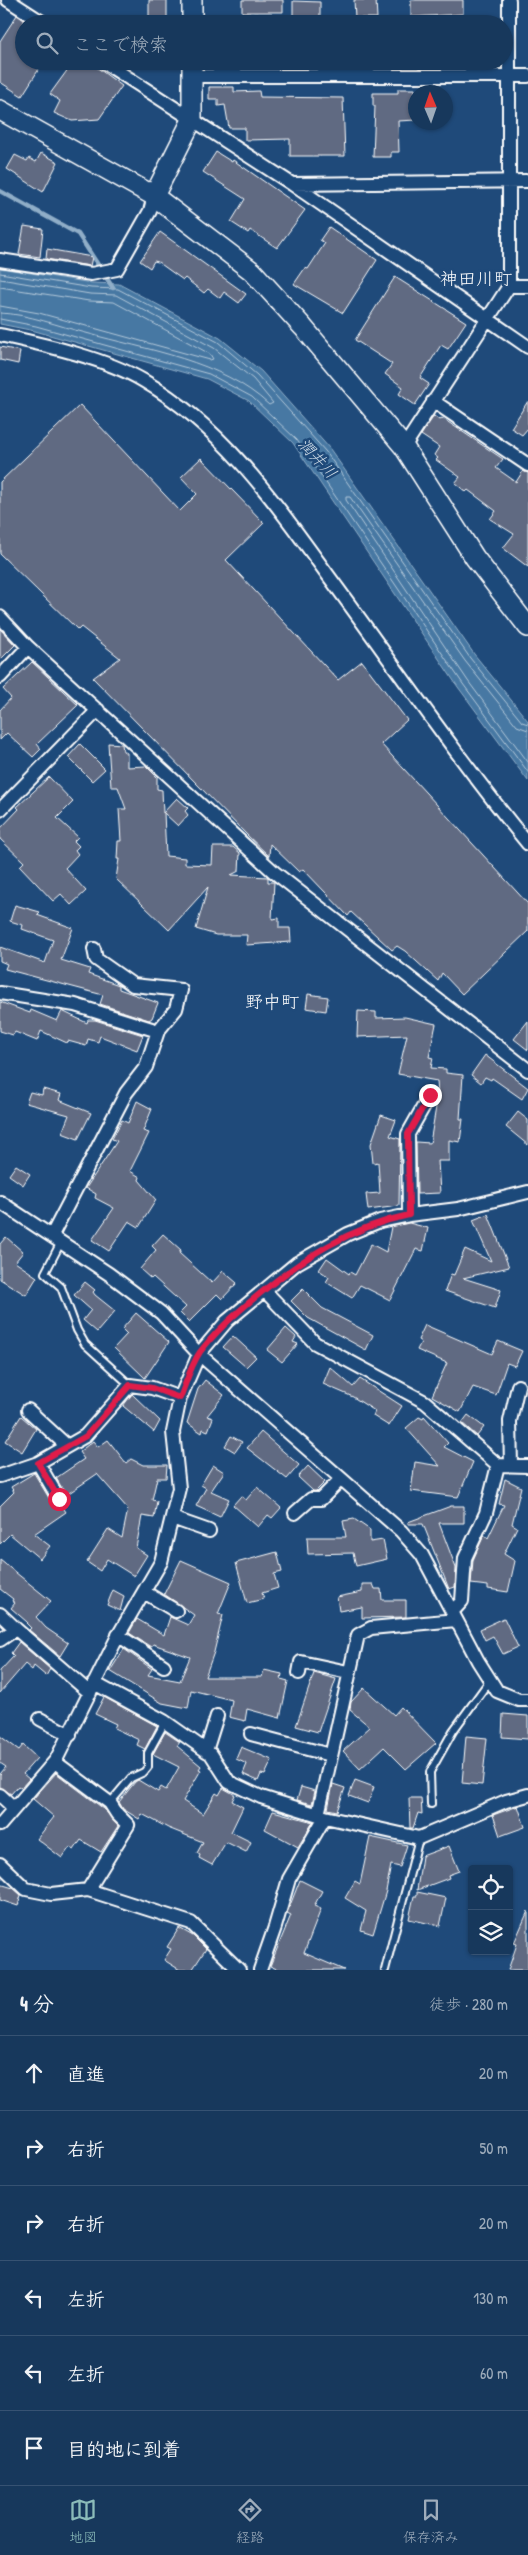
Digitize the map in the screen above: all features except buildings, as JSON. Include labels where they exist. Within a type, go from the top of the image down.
[{"type":"street","points":[[8,0],[31,15]]},
{"type":"street","points":[[192,0],[192,15]]},
{"type":"street","points":[[509,0],[509,15]]},
{"type":"street","points":[[116,70],[292,184],[528,347]]},
{"type":"street","points":[[0,260],[91,274],[117,269],[150,211],[154,196],[192,120],[192,70]]},
{"type":"street","points":[[237,70],[528,76]]},
{"type":"street","points":[[404,447],[509,286],[509,70]]},
{"type":"street","points":[[0,110],[154,196],[252,272],[303,327],[404,447],[475,558],[528,627]]},
{"type":"street","points":[[292,184],[528,181]]},
{"type":"street","points":[[509,286],[528,286]]},
{"type":"street","points":[[0,335],[56,347],[143,381],[179,406],[219,440],[250,471],[463,760],[528,844]]},
{"type":"street","points":[[433,401],[528,465]]},
{"type":"street","points":[[0,617],[28,648],[274,872],[528,1070]]},
{"type":"street","points":[[0,678],[28,648]]},
{"type":"street","points":[[0,810],[98,710]]},
{"type":"street","points":[[56,1238],[126,1093],[146,1067],[158,1031],[176,1009],[181,990],[133,985],[96,959],[94,949]]},
{"type":"street","points":[[0,993],[75,1005],[158,1031]]},
{"type":"street","points":[[409,1215],[408,1134],[430,1095]]},
{"type":"street","points":[[0,1825],[55,1762],[118,1636],[161,1562],[179,1488],[173,1432],[180,1398],[199,1354],[228,1321],[297,1263],[348,1234],[380,1221],[409,1215],[458,1209],[528,1192]]},
{"type":"street","points":[[0,1202],[56,1238],[161,1314],[199,1354],[401,1531],[422,1555],[497,1691],[519,1700],[528,1700]]},
{"type":"street","points":[[264,1290],[315,1344],[425,1402],[504,1465],[528,1466]]},
{"type":"street","points":[[0,1476],[38,1463],[86,1436],[130,1385],[152,1388],[180,1398]]},
{"type":"street","points":[[454,1616],[462,1601],[465,1558],[486,1513],[504,1465],[510,1422],[518,1386]]},
{"type":"street","points":[[28,1410],[67,1446]]},
{"type":"street","points":[[38,1463],[59,1499]]},
{"type":"street","points":[[295,1513],[311,1500],[321,1499],[341,1479]]},
{"type":"street","points":[[172,1518],[209,1531]]},
{"type":"street","points":[[144,1592],[176,1611]]},
{"type":"street","points":[[0,1614],[16,1630],[92,1688],[165,1722],[211,1754],[229,1782],[261,1797],[322,1816],[419,1838],[506,1801],[528,1796]]},
{"type":"street","points":[[260,1970],[276,1927],[289,1880],[322,1816],[330,1755],[358,1635],[371,1628],[454,1616]]},
{"type":"street","points":[[0,1640],[16,1630]]},
{"type":"street","points":[[118,1636],[164,1666]]},
{"type":"street","points":[[299,1673],[301,1662],[348,1672]]},
{"type":"street","points":[[206,1751],[217,1716]]},
{"type":"street","points":[[40,1718],[70,1734]]},
{"type":"street","points":[[251,1734],[330,1755]]},
{"type":"street","points":[[55,1762],[110,1803],[117,1814],[128,1825],[88,1890]]},
{"type":"street","points":[[0,1795],[14,1808]]},
{"type":"street","points":[[0,1864],[26,1889],[51,1894],[88,1890],[191,1923],[240,1970]]},
{"type":"lane","points":[[56,1238],[45,1273],[61,1287],[77,1330],[85,1344],[130,1385]]},
{"type":"lane","points":[[431,1804],[430,1772],[453,1731],[490,1680]]},
{"type":"lane","points":[[110,1803],[131,1778],[144,1772],[148,1767],[148,1753],[165,1722]]},
{"type":"lane","points":[[385,1970],[419,1838]]},
{"type":"water","name":"潤井川","points":[[0,268],[92,283],[119,284],[220,338],[261,371],[330,449],[474,654],[528,721],[528,781],[458,687],[293,443],[249,401],[207,379],[35,331],[0,324]]},
{"type":"waterway","points":[[0,191],[78,234],[113,288]]},
{"type":"district","name":"神田川町","points":[[476,279]]},
{"type":"district","name":"野中町","points":[[272,1002]]},
{"type":"route","points":[[59,1499],[38,1463],[86,1436],[130,1385],[152,1388],[180,1398],[199,1354],[228,1321],[297,1263],[348,1234],[380,1221],[409,1215],[408,1134],[430,1095]]}]
